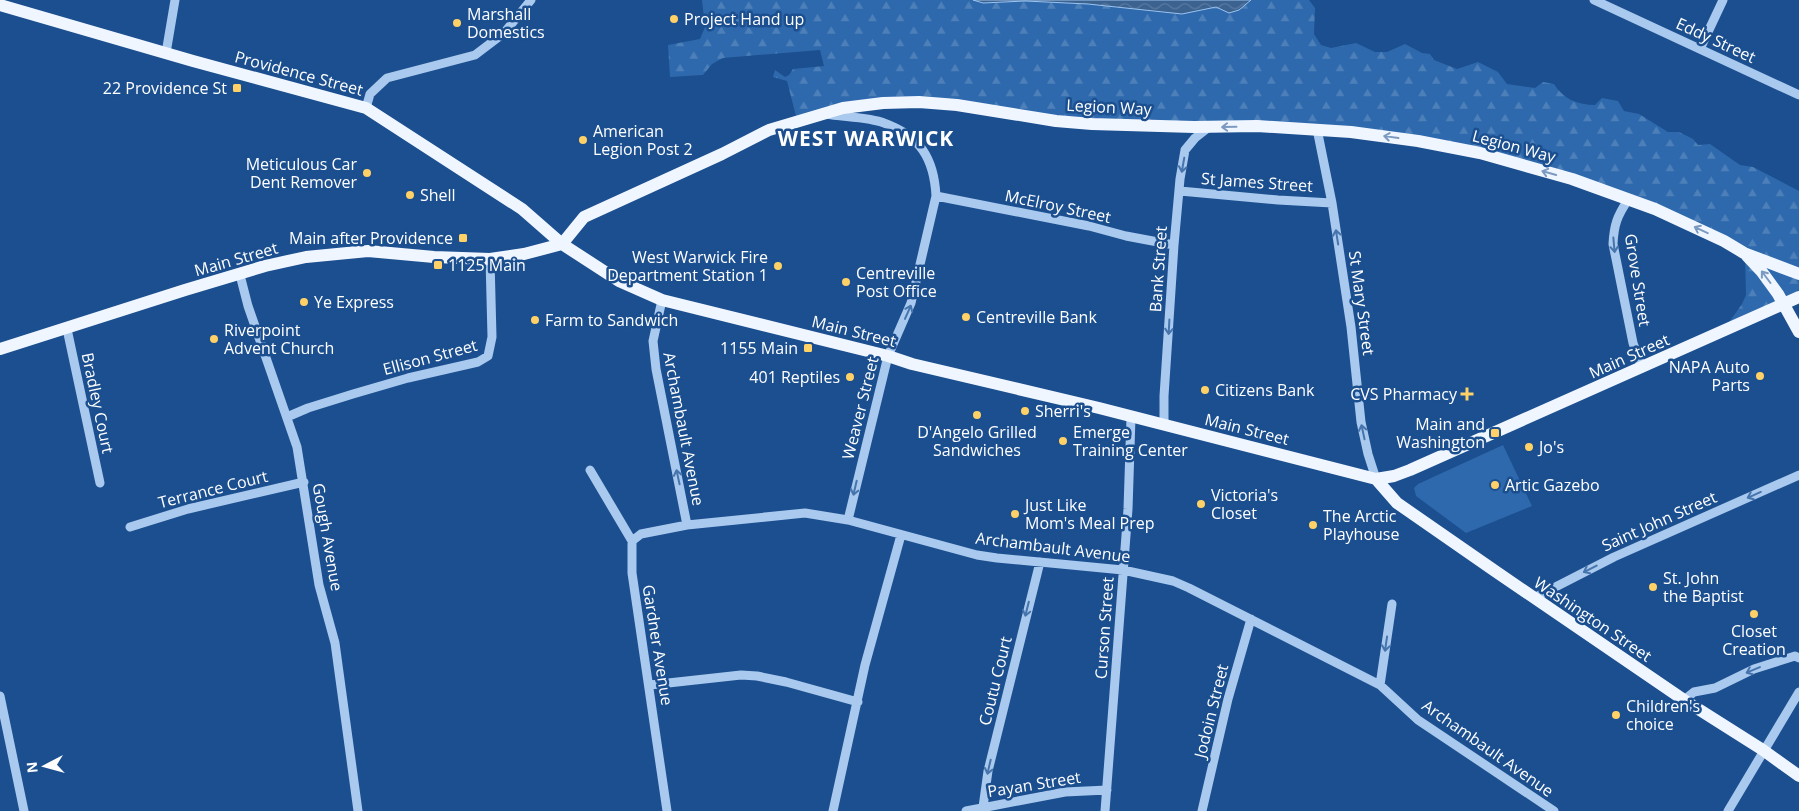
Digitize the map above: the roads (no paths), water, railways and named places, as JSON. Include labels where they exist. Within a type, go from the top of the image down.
[{"type":"main road","name":"Providence Street","points":[[0,5],[366,108],[522,209],[562,244],[619,281],[662,300]]},
{"type":"main road","name":"Legion Way","points":[[562,244],[584,217],[770,130],[843,108],[919,102],[957,105],[994,112],[1092,124],[1210,127],[1257,126],[1318,129],[1370,134],[1480,153],[1572,179],[1655,209],[1744,253],[1799,274]]},
{"type":"main road","points":[[490,258],[524,254],[562,244]]},
{"type":"main road","name":"Main Street","points":[[0,349],[185,290],[265,266],[306,257],[368,251],[434,257],[490,258]]},
{"type":"main road","name":"Legion Way","points":[[1744,253],[1762,272],[1784,304],[1799,332]]},
{"type":"main road","name":"Main Street","points":[[662,300],[888,356],[912,364],[1099,408],[1131,418],[1376,479],[1394,476],[1410,470],[1799,298]]},
{"type":"main road","name":"Washington Street","points":[[1376,479],[1397,503],[1684,700],[1764,750],[1799,776]]},
{"type":"street","points":[[166,53],[175,0]]},
{"type":"street","points":[[366,108],[370,94],[386,78],[475,55],[504,33],[531,0]]},
{"type":"street","name":"Eddy Street","points":[[1594,0],[1799,95]]},
{"type":"street","points":[[1700,49],[1723,0]]},
{"type":"street","name":"Weaver Street","points":[[826,114],[882,122],[907,135],[922,147],[930,162],[936,182],[936,196],[912,303],[888,356],[848,520]]},
{"type":"street","name":"Bank Street","points":[[1164,425],[1164,396],[1174,245],[1185,150],[1195,138],[1210,127]]},
{"type":"street","name":"St Mary Street","points":[[1318,129],[1332,203],[1351,327],[1361,422],[1376,479]]},
{"type":"street","name":"St James Street","points":[[1180,191],[1332,203]]},
{"type":"street","name":"McElroy Street","points":[[936,196],[1174,245]]},
{"type":"street","name":"Grove Street","points":[[1628,200],[1617,216],[1613,244],[1633,342],[1642,368]]},
{"type":"street","name":"Ellison Street","points":[[287,417],[308,408],[353,394],[408,378],[478,362],[488,356],[492,337],[490,258]]},
{"type":"street","name":"Gough Avenue","points":[[240,275],[248,306],[297,447],[319,585],[335,643],[358,811]]},
{"type":"street","name":"Archambault Avenue","points":[[662,300],[653,341],[658,384],[687,525],[805,513],[848,520],[977,554],[1123,570],[1173,581],[1380,685],[1418,720],[1541,807],[1554,811]]},
{"type":"street","name":"Bradley Court","points":[[67,329],[100,483]]},
{"type":"street","name":"Curson Street","points":[[1105,811],[1128,510],[1131,418]]},
{"type":"street","points":[[590,470],[632,541],[641,534],[687,525]]},
{"type":"street","name":"Saint John Street","points":[[1534,598],[1614,557],[1799,475]]},
{"type":"street","name":"Terrance Court","points":[[130,527],[188,510],[304,482]]},
{"type":"street","points":[[833,811],[865,665],[901,535]]},
{"type":"street","name":"Gardner Avenue","points":[[632,541],[632,573],[650,685],[667,811]]},
{"type":"street","name":"Coutu Court","points":[[983,807],[988,770],[1040,562]]},
{"type":"street","points":[[1380,685],[1392,604]]},
{"type":"street","name":"Jodoin Street","points":[[1202,811],[1228,699],[1251,619]]},
{"type":"street","points":[[1684,700],[1694,692],[1715,688],[1754,669],[1795,656],[1799,658]]},
{"type":"street","points":[[650,685],[757,676],[858,702]]},
{"type":"street","points":[[1728,811],[1799,692]]},
{"type":"street","points":[[0,696],[24,811]]},
{"type":"street","name":"Payan Street","points":[[966,811],[1065,792],[1107,790]]},
{"type":"water","points":[[973,0],[1251,0],[1239,10],[1229,13],[1216,7],[1182,14],[1088,4],[1025,1],[983,3]]},
{"type":"place","name":"Project Hand up","points":[[674,19]]},
{"type":"place","name":"Marshall Domestics","points":[[457,23]]},
{"type":"place","name":"22 Providence St","points":[[237,88]]},
{"type":"place","name":"American Legion Post 2","points":[[583,140]]},
{"type":"place","name":"Meticulous Car Dent Remover","points":[[367,173]]},
{"type":"place","name":"Shell","points":[[410,195]]},
{"type":"place","name":"Main after Providence","points":[[463,238]]},
{"type":"place","name":"1125 Main","points":[[438,265]]},
{"type":"place","name":"West Warwick Fire Department Station 1","points":[[778,266]]},
{"type":"place","name":"Centreville Post Office","points":[[846,282]]},
{"type":"place","name":"Ye Express","points":[[304,302]]},
{"type":"place","name":"Centreville Bank","points":[[966,317]]},
{"type":"place","name":"Farm to Sandwich","points":[[535,320]]},
{"type":"place","name":"Riverpoint Advent Church","points":[[214,339]]},
{"type":"place","name":"1155 Main","points":[[808,348]]},
{"type":"place","name":"NAPA Auto Parts","points":[[1760,376]]},
{"type":"place","name":"401 Reptiles","points":[[850,377]]},
{"type":"place","name":"Citizens Bank","points":[[1205,390]]},
{"type":"place","name":"CVS Pharmacy","points":[[1467,394]]},
{"type":"place","name":"Sherri's","points":[[1025,411]]},
{"type":"place","name":"D'Angelo Grilled Sandwiches","points":[[977,415]]},
{"type":"place","name":"Main and Washington","points":[[1495,433]]},
{"type":"place","name":"Emerge Training Center","points":[[1063,441]]},
{"type":"place","name":"Jo's","points":[[1529,447]]},
{"type":"place","name":"Artic Gazebo","points":[[1495,485]]},
{"type":"place","name":"Victoria's Closet","points":[[1201,504]]},
{"type":"place","name":"Just Like Mom's Meal Prep","points":[[1015,514]]},
{"type":"place","name":"The Arctic Playhouse","points":[[1313,525]]},
{"type":"place","name":"St. John the Baptist","points":[[1653,587]]},
{"type":"place","name":"Closet Creation","points":[[1754,614]]},
{"type":"place","name":"Children's choice","points":[[1616,715]]},
{"type":"district","name":"WEST WARWICK","points":[[866,139]]}]
